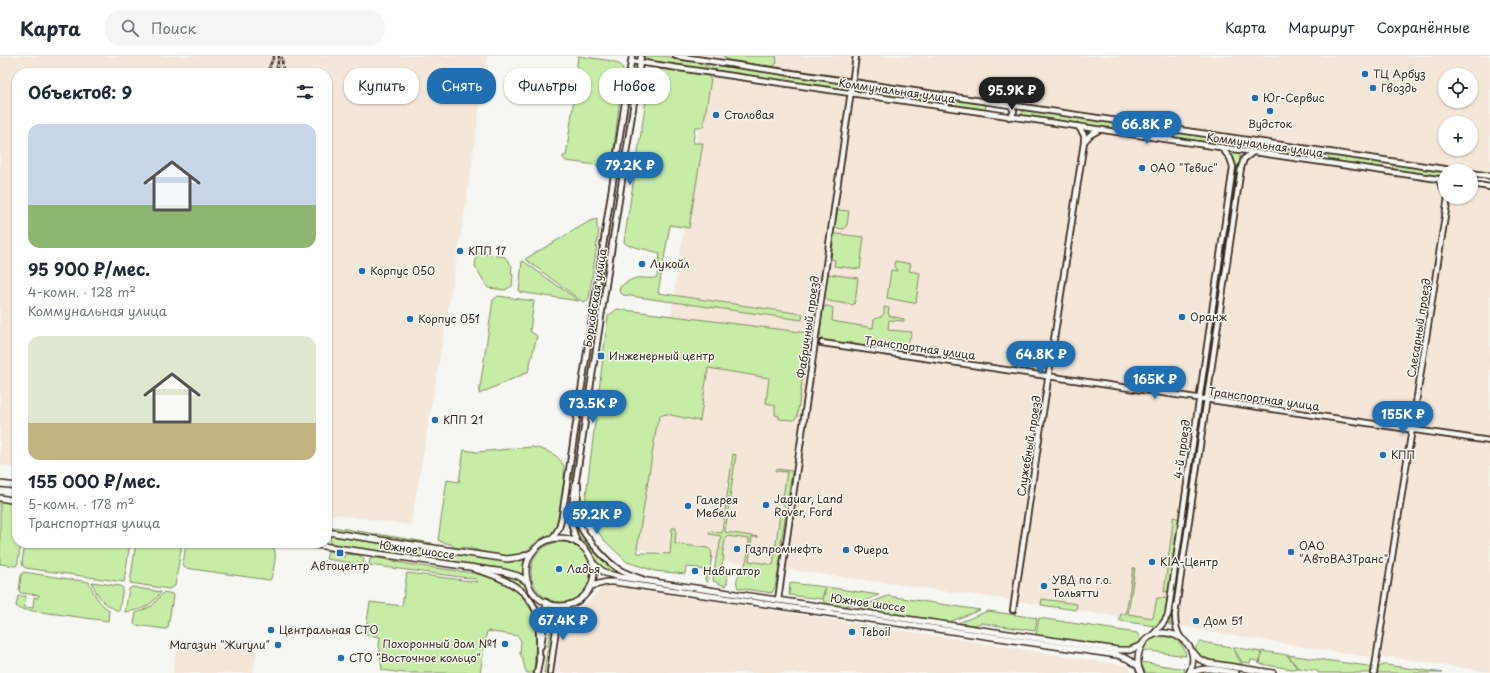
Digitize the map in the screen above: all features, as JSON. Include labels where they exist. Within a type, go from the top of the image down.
[{"type":"main road","name":"Борковская улица","points":[[578,543],[572,526],[571,513],[642,56]]},
{"type":"main road","name":"Коммунальная улица","points":[[676,56],[1438,168]]},
{"type":"main road","name":"Фабричный проезд","points":[[778,600],[856,56]]},
{"type":"main road","name":"Борковская улица","points":[[553,538],[559,528],[562,516],[632,59]]},
{"type":"main road","name":"Коммунальная улица","points":[[632,59],[641,63],[1438,179]]},
{"type":"main road","points":[[1009,117],[1014,111],[1011,106]]},
{"type":"main road","points":[[1023,119],[1020,116],[1020,111],[1024,108]]},
{"type":"main road","name":"Служебный проезд","points":[[1013,610],[1084,142],[1084,135],[1078,126]]},
{"type":"main road","points":[[1164,139],[1166,128]]},
{"type":"main road","points":[[1084,142],[1090,135],[1100,129]]},
{"type":"main road","name":"4-й проезд","points":[[1153,635],[1164,622],[1168,614],[1233,167],[1230,158],[1221,147]]},
{"type":"main road","points":[[1303,159],[1305,149]]},
{"type":"main road","name":"4-й проезд","points":[[1182,638],[1178,634],[1175,627],[1175,615],[1222,290],[1241,168],[1244,159],[1254,152]]},
{"type":"main road","points":[[1379,170],[1385,165],[1380,160]]},
{"type":"main road","points":[[1391,172],[1387,167],[1392,161]]},
{"type":"main road","points":[[1478,174],[1490,176]]},
{"type":"main road","points":[[1478,185],[1490,187]]},
{"type":"main road","name":"Слесарный проезд","points":[[1374,673],[1446,204]]},
{"type":"main road","points":[[1215,289],[1222,290]]},
{"type":"main road","points":[[594,306],[602,307]]},
{"type":"main road","name":"Транспортная улица","points":[[822,343],[1490,441]]},
{"type":"main road","points":[[578,469],[578,518],[580,526],[586,536],[614,566],[624,573],[649,581]]},
{"type":"main road","points":[[0,484],[12,485]]},
{"type":"main road","points":[[0,498],[12,500]]},
{"type":"main road","name":"Южное шоссе","points":[[332,533],[507,559],[521,557],[532,553]]},
{"type":"main road","points":[[553,538],[566,538],[578,543],[589,553],[594,564],[594,575],[591,586],[581,599],[563,606],[554,605],[536,596],[528,582],[527,566],[532,553],[539,545],[553,538]]},
{"type":"main road","name":"Южное шоссе","points":[[332,547],[511,574],[528,582]]},
{"type":"main road","name":"Южное шоссе","points":[[594,564],[611,576],[1118,650],[1130,650],[1142,645]]},
{"type":"main road","points":[[456,566],[476,570],[508,581],[515,585],[526,597],[532,604],[538,619],[539,660]]},
{"type":"main road","name":"Южное шоссе","points":[[591,586],[599,583],[614,582],[1116,655],[1128,659],[1138,666]]},
{"type":"main road","points":[[537,673],[546,613],[546,602]]},
{"type":"main road","points":[[550,673],[556,629],[563,606]]},
{"type":"main road","points":[[1141,673],[1138,666],[1138,658],[1142,645],[1153,635],[1169,633],[1182,638],[1188,645],[1191,651],[1193,664],[1191,673]]},
{"type":"main road","points":[[1191,651],[1199,659],[1208,663],[1273,673]]},
{"type":"main road","points":[[1191,673],[1198,670],[1208,669],[1236,673]]},
{"type":"shaded area","points":[[0,56],[487,56],[485,68],[427,68],[427,104],[480,104],[466,204],[411,525],[332,514],[332,68],[12,68],[12,467],[0,465]]},
{"type":"shaded area","points":[[699,56],[1490,56],[1490,175],[1478,172],[1478,164],[1438,164],[1438,166]]},
{"type":"shaded area","points":[[706,75],[1438,182],[1438,204],[1478,204],[1478,188],[1490,190],[1490,672],[1391,657],[1373,658],[1011,600],[637,549]]},
{"type":"shaded area","points":[[611,585],[1128,666],[1132,673],[555,673],[561,632],[569,612],[588,602],[603,587]]},
{"type":"shaded area","points":[[177,640],[257,651],[253,673],[173,673]]},
{"type":"green space","points":[[578,56],[613,61],[619,64],[622,68],[599,68],[599,104],[619,104],[612,167],[566,161],[563,158],[563,156],[566,156],[573,104],[591,104],[591,68],[577,68]]},
{"type":"green space","points":[[642,56],[662,56],[702,62],[708,70],[653,62],[642,58]]},
{"type":"green space","points":[[723,56],[776,56],[777,63],[772,67],[728,60]]},
{"type":"green space","points":[[704,62],[846,83],[848,87],[845,90],[710,70]]},
{"type":"green space","points":[[670,70],[706,75],[711,79],[703,127],[695,127],[693,143],[703,143],[689,228],[670,225],[658,293],[803,314],[802,320],[623,295],[619,291],[620,287],[633,279],[657,277],[660,253],[627,245],[624,242],[645,104],[670,104]]},
{"type":"green space","points":[[858,86],[986,104],[985,111],[860,92],[857,90]]},
{"type":"green space","points":[[1026,110],[1158,129],[1161,132],[1160,135],[1157,136],[1023,116],[1022,112]]},
{"type":"green space","points":[[1173,131],[1300,150],[1302,153],[1298,157],[1172,138],[1169,134]]},
{"type":"green space","points":[[1228,150],[1240,152],[1240,161],[1223,284],[1221,285],[1220,283],[1236,169],[1234,158]]},
{"type":"green space","points":[[1329,154],[1380,162],[1383,164],[1382,168],[1378,168],[1328,161]]},
{"type":"green space","points":[[1396,164],[1438,170],[1438,177],[1395,171],[1392,167]]},
{"type":"green space","points":[[839,210],[849,211],[847,225],[844,229],[834,228],[836,212]]},
{"type":"green space","points":[[597,219],[597,227],[599,230],[589,298],[587,301],[583,302],[525,259],[590,221]]},
{"type":"green space","points":[[834,235],[864,237],[860,269],[834,266],[835,260],[831,259]]},
{"type":"green space","points":[[477,253],[505,257],[512,266],[512,286],[505,290],[488,288],[475,266]]},
{"type":"green space","points":[[523,261],[579,301],[519,292]]},
{"type":"green space","points":[[895,261],[911,264],[909,271],[920,273],[916,302],[913,303],[887,298],[891,270],[897,271],[894,266]]},
{"type":"green space","points":[[829,274],[858,278],[855,303],[853,305],[829,301],[824,297],[827,276]]},
{"type":"green space","points":[[498,296],[534,301],[530,331],[537,336],[528,372],[479,394],[493,300]]},
{"type":"green space","points":[[827,306],[833,308],[832,321],[873,328],[874,319],[881,317],[884,313],[884,307],[889,308],[888,314],[890,316],[904,319],[904,321],[889,320],[888,330],[912,332],[905,351],[856,345],[849,342],[849,344],[823,340],[820,334],[823,307]]},
{"type":"green space","points":[[617,309],[809,333],[797,417],[794,420],[779,419],[779,416],[775,415],[775,405],[766,403],[769,378],[708,368],[700,421],[666,414],[660,416],[657,424],[637,549],[638,553],[670,554],[672,528],[676,528],[675,544],[708,548],[712,552],[709,579],[707,583],[705,579],[706,574],[703,572],[704,570],[699,568],[686,567],[685,574],[655,571],[627,562],[603,539],[584,512],[608,316]]},
{"type":"green space","points":[[1202,403],[1205,403],[1190,490]]},
{"type":"green space","points":[[532,447],[542,449],[556,456],[563,464],[563,491],[565,492],[564,506],[561,519],[554,532],[542,538],[524,553],[515,556],[496,555],[463,547],[456,548],[450,544],[438,540],[447,480],[459,482],[464,450],[477,452]]},
{"type":"green space","points":[[733,454],[736,455],[725,532],[758,537],[752,537],[749,561],[773,565],[780,514],[784,511],[786,514],[780,547],[780,565],[775,587],[772,593],[738,588],[737,578],[746,562],[749,539],[726,536],[722,556],[724,556],[723,562],[721,565],[725,575],[728,574],[727,583],[725,586],[713,581],[721,536],[709,534],[710,531],[722,532]]},
{"type":"green space","points":[[776,469],[792,471],[787,505],[785,506],[782,503],[787,472],[775,471]]},
{"type":"green space","points":[[1190,496],[1191,498],[1172,625],[1169,625],[1188,497]]},
{"type":"green space","points":[[0,501],[12,503],[12,548],[20,548],[16,566],[0,564]]},
{"type":"green space","points":[[575,515],[580,530],[609,565],[615,570],[626,575],[611,573],[599,565],[589,547],[576,532],[574,524]]},
{"type":"green space","points":[[1173,517],[1180,519],[1170,591],[1164,592],[1173,523]]},
{"type":"green space","points":[[333,527],[432,543],[426,544],[332,530]]},
{"type":"green space","points":[[332,536],[509,562],[524,560],[523,574],[510,570],[332,544]]},
{"type":"green space","points":[[555,542],[567,542],[578,547],[586,555],[591,566],[589,584],[578,597],[567,602],[555,602],[544,597],[536,589],[531,578],[531,566],[536,555],[544,547]]},
{"type":"green space","points":[[24,548],[129,548],[124,582],[26,568],[23,566],[22,562]]},
{"type":"green space","points":[[135,548],[181,548],[175,586],[169,589],[130,583]]},
{"type":"green space","points":[[185,548],[274,548],[275,551],[274,565],[271,579],[269,580],[185,568],[183,565]]},
{"type":"green space","points":[[328,551],[333,552],[333,555],[344,557],[345,554],[358,555],[364,558],[363,565],[326,559]]},
{"type":"green space","points":[[378,558],[413,565],[473,573],[504,581],[518,591],[535,615],[537,623],[534,673],[527,673],[526,671],[520,654],[521,641],[518,636],[487,631],[480,673],[404,673],[382,670],[379,644],[380,637],[365,635],[370,602],[402,606],[407,573],[478,582],[476,579],[369,565],[370,559]]},
{"type":"green space","points":[[1133,568],[1135,568],[1128,614],[1153,618],[1157,598],[1165,598],[1168,600],[1167,612],[1164,619],[1155,626],[1119,620],[1121,614],[1126,614]]},
{"type":"green space","points":[[23,572],[89,582],[97,598],[109,610],[108,621],[19,609],[16,606],[18,596],[26,596],[24,607],[33,608],[34,597],[38,598],[39,595],[21,593],[19,591]]},
{"type":"green space","points":[[501,575],[518,579],[525,585],[539,607],[542,618],[541,625],[537,609],[527,595],[515,583]]},
{"type":"green space","points":[[92,582],[120,586],[123,588],[119,611],[109,606],[102,600],[96,592]]},
{"type":"green space","points":[[790,583],[825,587],[822,599],[789,595]]},
{"type":"green space","points":[[132,587],[161,592],[150,604],[137,610],[125,612],[129,589]]},
{"type":"green space","points":[[826,587],[879,595],[845,606],[831,605],[823,600]]},
{"type":"green space","points":[[164,592],[172,594],[173,596],[168,628],[135,625],[136,613],[152,606]]},
{"type":"green space","points":[[888,596],[980,610],[949,622],[857,608]]},
{"type":"green space","points":[[1042,599],[1077,604],[1076,610],[1041,605]]},
{"type":"green space","points":[[553,609],[556,610],[547,673],[544,673]]},
{"type":"green space","points":[[988,611],[1037,618],[1035,631],[981,623],[974,625],[958,623]]},
{"type":"green space","points":[[1039,618],[1137,633],[1139,640],[1134,646],[1124,648],[1036,635]]},
{"type":"green space","points":[[1160,636],[1169,637],[1177,641],[1183,647],[1186,656],[1143,650],[1150,641]]},
{"type":"green space","points":[[1201,642],[1231,647],[1242,664],[1219,662],[1201,657],[1196,653],[1196,648]]},
{"type":"green space","points":[[1233,647],[1261,652],[1259,664],[1258,661],[1251,660],[1250,663],[1242,662]]},
{"type":"green space","points":[[1262,651],[1287,655],[1297,668],[1292,669],[1260,664]]},
{"type":"green space","points":[[1288,655],[1368,666],[1372,669],[1372,673],[1318,673],[1318,671],[1298,668]]},
{"type":"green space","points":[[1141,662],[1185,669],[1184,673],[1146,673]]},
{"type":"green space","points":[[1383,665],[1443,673],[1377,673],[1378,668]]},
{"type":"railway","points":[[269,68],[274,56]]},
{"type":"railway","points":[[277,68],[279,56]]},
{"type":"railway","points":[[282,58],[283,68]]},
{"type":"place","name":"ТЦ Арбуз","points":[[1365,74]]},
{"type":"place","name":"Гвоздь","points":[[1373,88]]},
{"type":"place","name":"Юг-Сервис","points":[[1255,98]]},
{"type":"place","name":"Вудсток","points":[[1270,111]]},
{"type":"place","name":"Столовая","points":[[716,115]]},
{"type":"place","name":"ОАО \"Тевис\"","points":[[1142,168]]},
{"type":"place","name":"КПП 17","points":[[460,251]]},
{"type":"place","name":"Лукойл","points":[[642,264]]},
{"type":"place","name":"Корпус 050","points":[[362,271]]},
{"type":"place","name":"Оранж","points":[[1182,317]]},
{"type":"place","name":"Корпус 051","points":[[410,319]]},
{"type":"place","name":"Инженерный центр","points":[[601,356]]},
{"type":"place","name":"КПП 21","points":[[435,420]]},
{"type":"place","name":"КПП","points":[[1383,455]]},
{"type":"place","name":"Jaguar, Land Rover, Ford","points":[[766,505]]},
{"type":"place","name":"Галерея Мебели","points":[[688,506]]},
{"type":"place","name":"Газпромнефть","points":[[737,549]]},
{"type":"place","name":"Фиера","points":[[846,550]]},
{"type":"place","name":"ОАО \"АвтоВАЗТранс\"","points":[[1291,552]]},
{"type":"place","name":"Автоцентр","points":[[340,553]]},
{"type":"place","name":"KIA-Центр","points":[[1152,562]]},
{"type":"place","name":"Ладья","points":[[559,569]]},
{"type":"place","name":"Навигатор","points":[[695,571]]},
{"type":"place","name":"УВД по г.о. Тольятти","points":[[1044,586]]},
{"type":"place","name":"Дом 51","points":[[1196,621]]},
{"type":"place","name":"Центральная СТО","points":[[271,630]]},
{"type":"place","name":"Teboil","points":[[852,632]]},
{"type":"place","name":"Похоронный дом №1","points":[[505,644]]},
{"type":"place","name":"Магазин \"Жигули\"","points":[[278,645]]},
{"type":"place","name":"СТО \"Восточное кольцо\"","points":[[341,658]]}]
